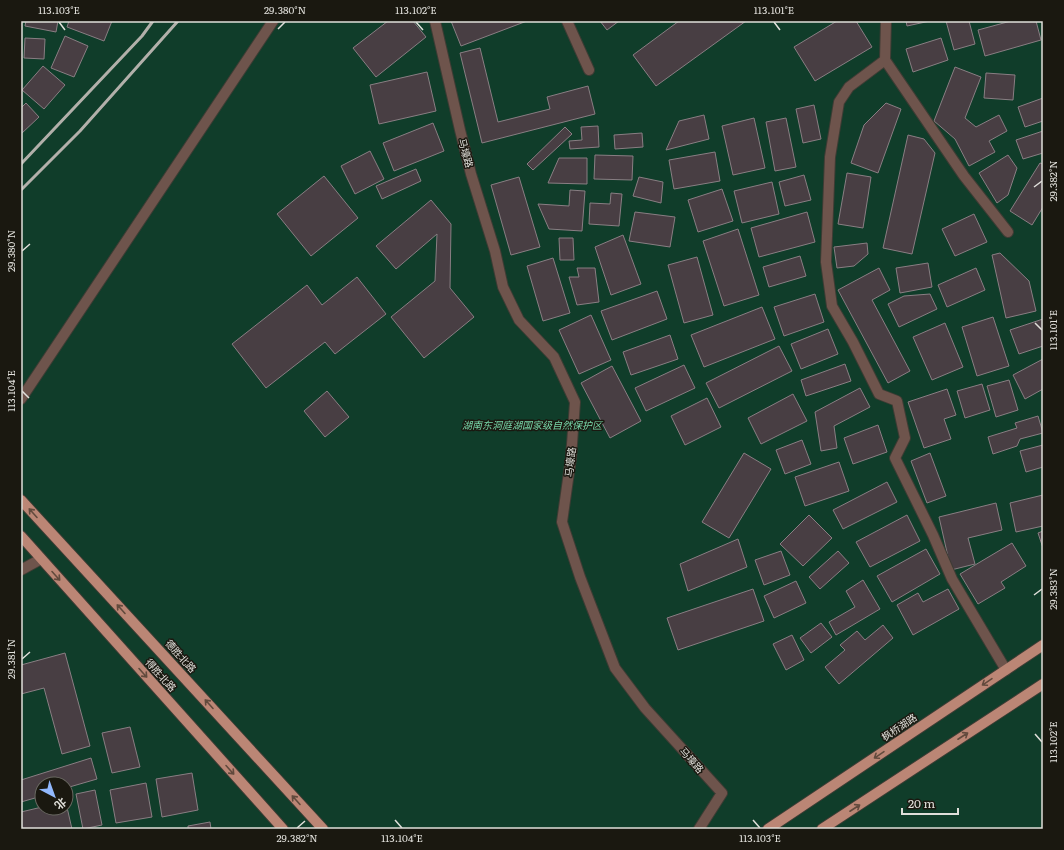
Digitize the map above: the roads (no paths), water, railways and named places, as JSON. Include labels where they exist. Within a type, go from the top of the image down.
[{"type":"main road","name":"德胜北路","points":[[21,500],[323,829]]},
{"type":"main road","name":"得胜北路","points":[[21,536],[283,829]]},
{"type":"main road","name":"枫桥湖路","points":[[768,829],[1043,645]]},
{"type":"main road","points":[[822,829],[1043,684]]},
{"type":"street","points":[[21,400],[273,21]]},
{"type":"street","name":"马壕路","points":[[435,21],[471,174],[495,251],[503,287],[519,320],[554,357],[575,402],[571,458],[562,522],[580,577],[615,668],[645,708],[722,793],[699,829]]},
{"type":"street","points":[[567,21],[589,70]]},
{"type":"street","points":[[886,21],[885,60],[964,176],[1008,232]]},
{"type":"street","points":[[885,60],[849,88],[839,102],[830,157],[826,262],[832,306],[853,342],[879,394],[897,401],[905,438],[895,458],[933,535],[952,580],[1006,670]]},
{"type":"street","points":[[21,570],[42,559]]},
{"type":"railway","points":[[21,164],[142,36],[153,21]]},
{"type":"railway","points":[[21,190],[80,131],[178,21]]},
{"type":"park label","name":"湖南东洞庭湖国家级自然保护区","points":[[532,425]]}]
